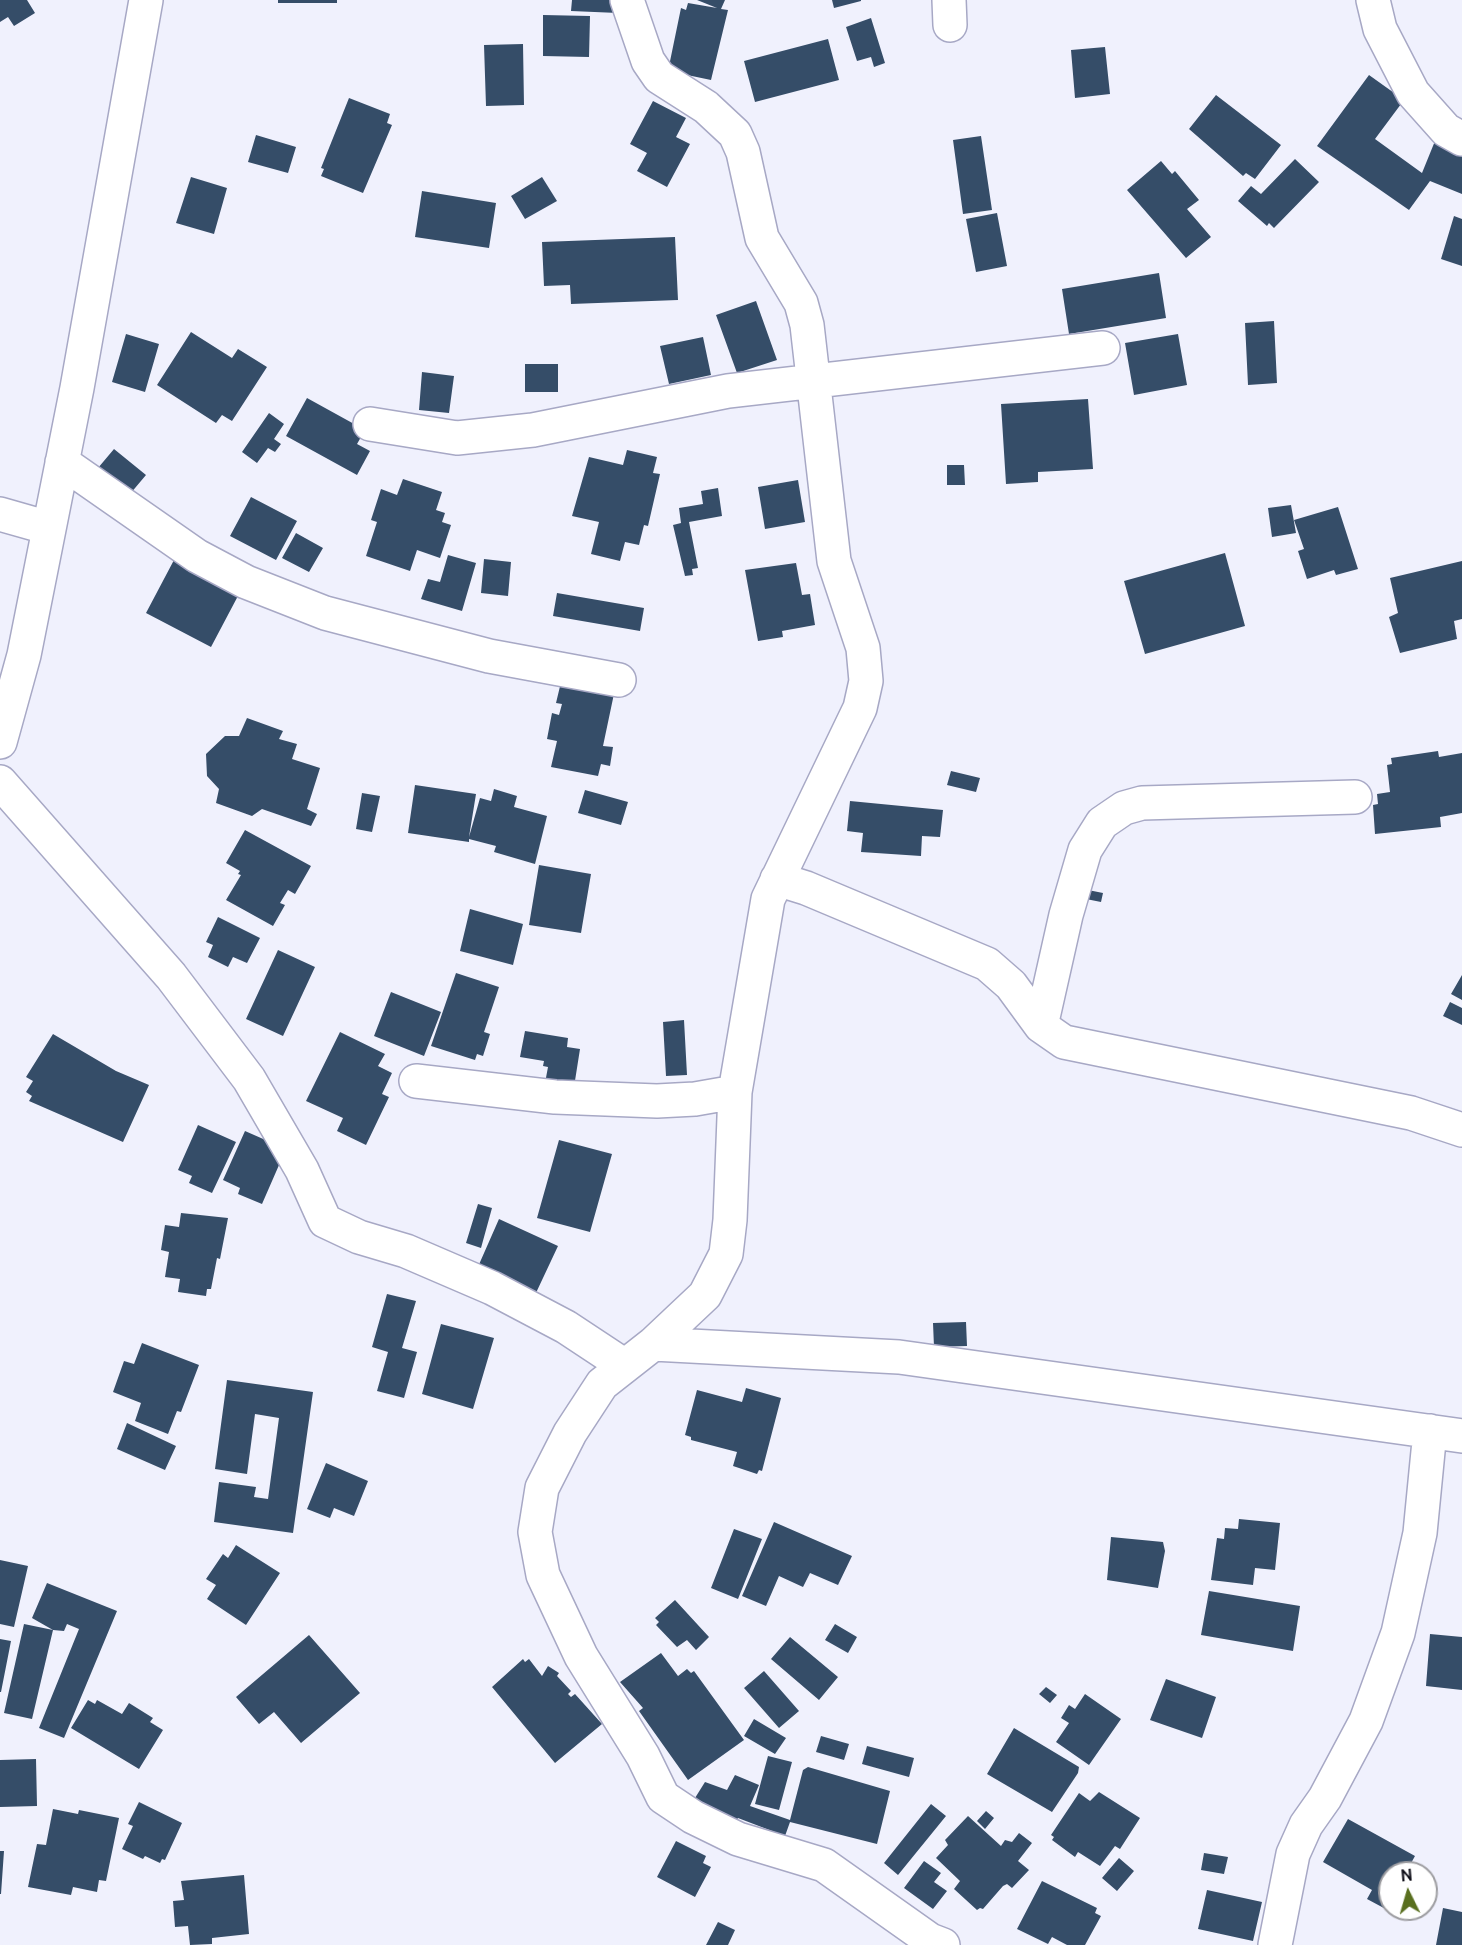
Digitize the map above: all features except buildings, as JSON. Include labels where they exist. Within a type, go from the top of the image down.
[{"type":"street","points":[[0,742],[24,655],[62,462],[146,0]]},
{"type":"street","points":[[627,0],[633,24],[648,62],[659,76],[706,107],[735,134],[743,152],[762,238],[801,303],[814,380],[834,561],[863,648],[866,681],[860,708],[768,899],[735,1092],[730,1220],[726,1254],[705,1295],[653,1344],[602,1383],[570,1433],[542,1488],[535,1532],[543,1575],[580,1656],[643,1756],[663,1797],[693,1817],[738,1839],[824,1865],[930,1940],[943,1945]]},
{"type":"street","points":[[1372,0],[1380,29],[1413,93],[1446,130],[1462,139]]},
{"type":"street","points":[[370,424],[457,438],[533,430],[685,398],[814,380],[1103,348]]},
{"type":"street","points":[[62,462],[197,556],[246,582],[325,614],[489,656],[619,680]]},
{"type":"street","points":[[0,514],[49,528]]},
{"type":"street","points":[[0,782],[171,976],[249,1079],[302,1170],[325,1221],[359,1237],[406,1251],[492,1288],[566,1327],[625,1366]]},
{"type":"street","points":[[1041,1026],[1066,915],[1085,850],[1102,823],[1124,808],[1142,803],[1355,797]]},
{"type":"street","points":[[777,879],[806,888],[987,964],[1011,985],[1041,1026],[1064,1042],[1411,1113],[1462,1130]]},
{"type":"street","points":[[416,1081],[555,1097],[657,1101],[696,1099],[735,1092]]},
{"type":"street","points":[[653,1344],[899,1357],[1462,1436]]},
{"type":"street","points":[[1275,1945],[1293,1854],[1306,1825],[1325,1798],[1366,1721],[1398,1633],[1420,1533],[1430,1431]]}]
